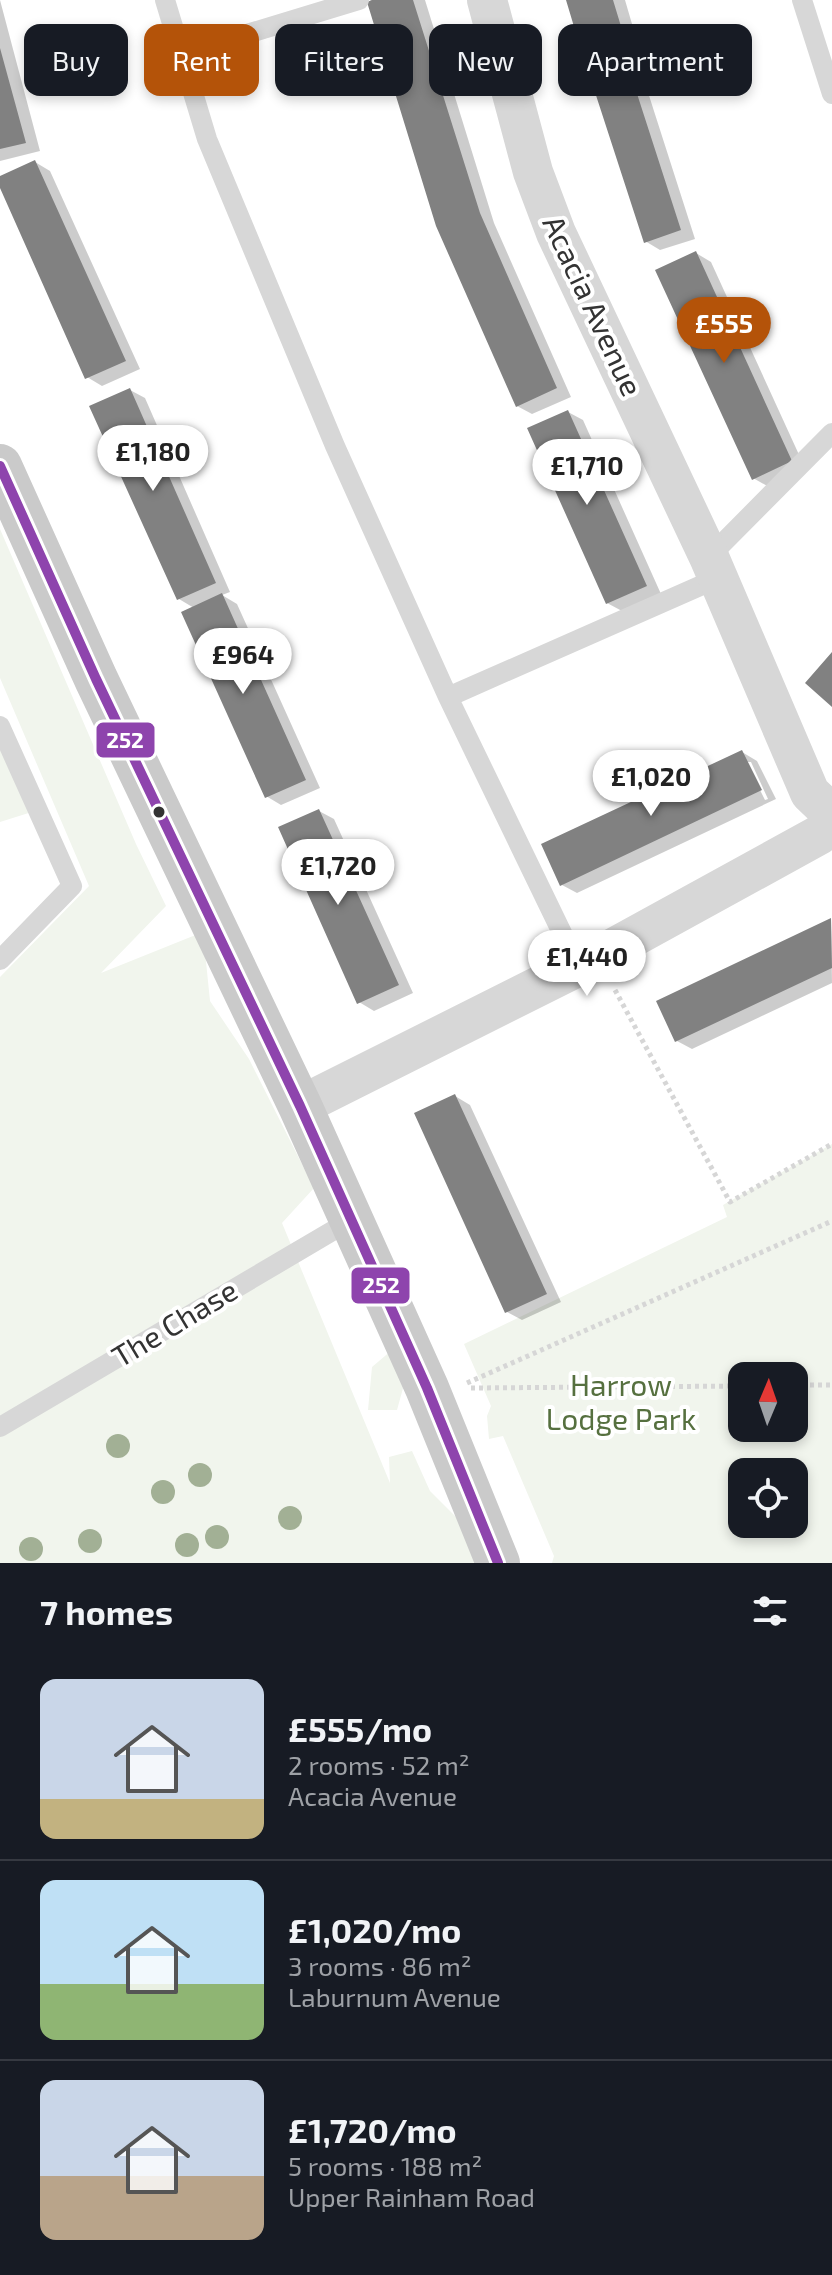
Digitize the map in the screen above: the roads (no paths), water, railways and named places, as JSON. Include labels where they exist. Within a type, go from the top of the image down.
[{"type":"main road","points":[[0,466],[96,679],[300,1106],[427,1388],[498,1563]]},
{"type":"street","name":"Acacia Avenue","points":[[487,0],[533,172],[556,233],[713,567],[810,793],[832,814]]},
{"type":"street","points":[[300,1106],[588,962],[832,825]]},
{"type":"lane","points":[[165,0],[172,24]]},
{"type":"lane","points":[[259,30],[359,0]]},
{"type":"lane","points":[[802,0],[832,94]]},
{"type":"lane","points":[[194,96],[219,169],[335,446],[448,697],[588,962]]},
{"type":"lane","points":[[448,697],[713,567],[832,433]]},
{"type":"lane","points":[[0,726],[72,886],[0,960]]},
{"type":"lane","name":"The Chase","points":[[0,1427],[351,1220]]},
{"type":"park label","name":"Harrow Lodge Park","points":[[621,1403]]}]
